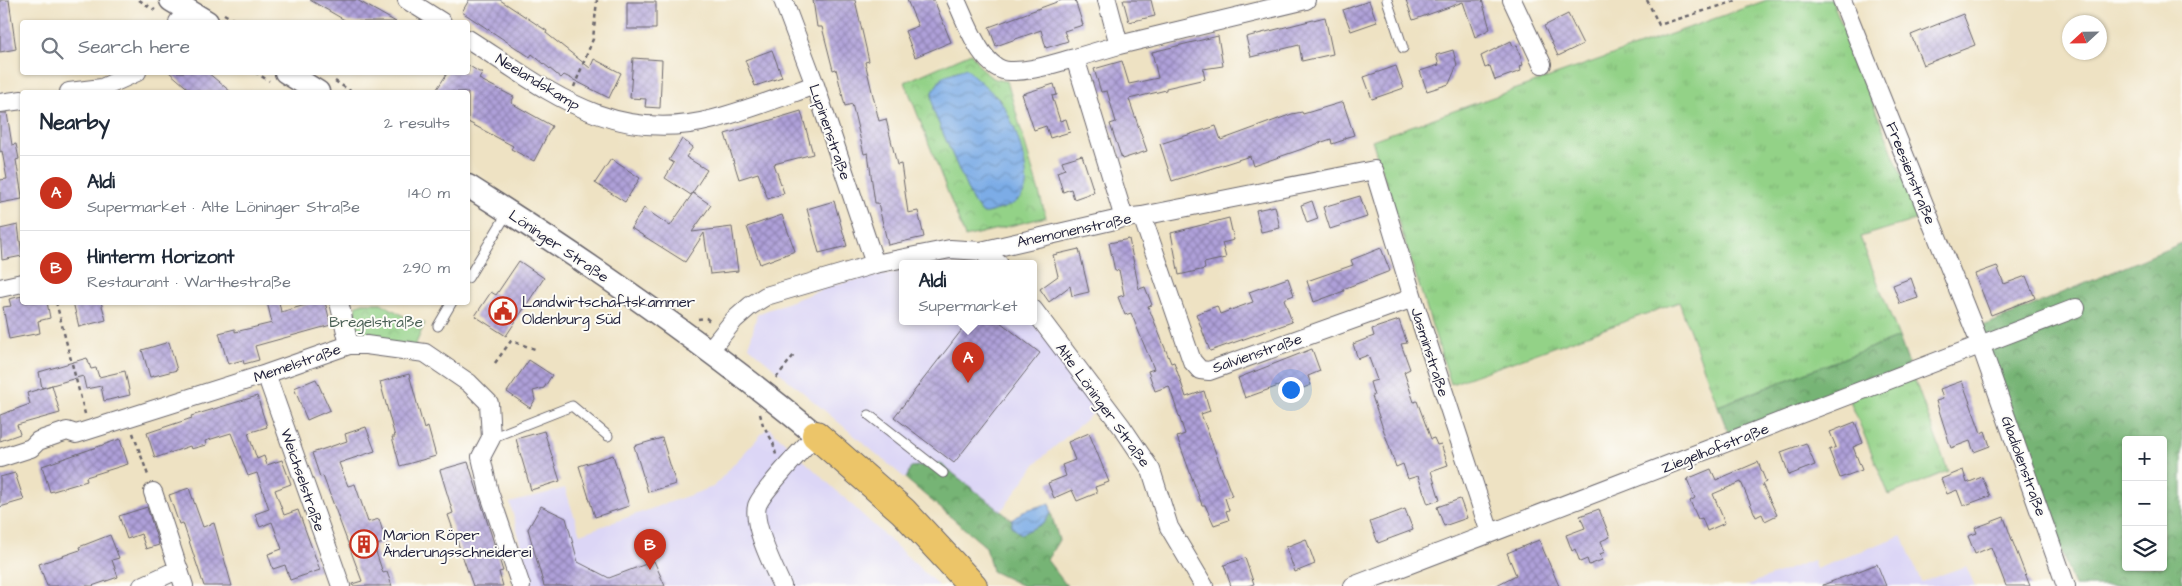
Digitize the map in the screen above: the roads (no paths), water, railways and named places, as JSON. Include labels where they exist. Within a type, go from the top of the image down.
[{"type":"highway","points":[[816,435],[903,512],[970,583]]},
{"type":"street","points":[[407,0],[439,20]]},
{"type":"street","name":"Lupinenstraße","points":[[783,0],[815,85],[875,264]]},
{"type":"street","points":[[956,0],[982,54],[994,66],[1009,72],[1075,58],[1257,6],[1306,0]]},
{"type":"street","points":[[1107,0],[1119,45]]},
{"type":"street","points":[[1512,0],[1542,64]]},
{"type":"street","name":"Freesienstraße","points":[[1842,0],[1981,346]]},
{"type":"street","points":[[179,11],[202,20]]},
{"type":"street","name":"Neelandskamp","points":[[470,40],[568,102],[603,118],[638,125],[672,126],[713,119],[815,85]]},
{"type":"street","points":[[1075,58],[1124,218]]},
{"type":"street","points":[[86,90],[102,88],[130,75]]},
{"type":"street","points":[[294,75],[326,87]]},
{"type":"street","points":[[0,103],[20,100]]},
{"type":"street","name":"Anemonenstraße","points":[[709,350],[734,320],[750,306],[766,296],[875,264],[950,249],[981,251],[1124,218],[1374,170]]},
{"type":"street","name":"Jasminstraße","points":[[1374,170],[1413,298],[1490,533]]},
{"type":"street","name":"Löninger Straße","points":[[470,187],[509,212],[709,350],[816,435]]},
{"type":"street","name":"Salvienstraße","points":[[1142,216],[1192,361],[1200,370],[1209,371],[1413,298]]},
{"type":"street","points":[[981,251],[993,260]]},
{"type":"street","points":[[0,288],[20,283]]},
{"type":"street","points":[[340,305],[349,345]]},
{"type":"street","name":"Ziegelhofstraße","points":[[1353,586],[2076,308]]},
{"type":"street","name":"Alte Löninger Straße","points":[[1037,314],[1122,427],[1151,470],[1169,527],[1204,586]]},
{"type":"street","name":"Memelstraße","points":[[0,458],[31,448],[38,441],[67,431],[76,434],[266,374],[349,345],[366,345],[425,353],[469,383],[490,403],[491,438],[481,457],[489,492],[521,586]]},
{"type":"street","name":"Gladiolenstraße","points":[[1981,346],[2066,586]]},
{"type":"street","name":"Weichselstraße","points":[[266,374],[341,586]]},
{"type":"street","points":[[777,585],[757,523],[757,506],[773,484],[816,435]]},
{"type":"street","points":[[153,492],[184,586]]},
{"type":"street","points":[[142,586],[179,569]]},
{"type":"lane","points":[[1387,0],[1403,48]]},
{"type":"lane","points":[[470,275],[509,212]]},
{"type":"lane","points":[[438,326],[450,305]]},
{"type":"lane","points":[[491,438],[572,406],[608,436]]},
{"type":"lane","points":[[869,415],[943,473]]},
{"type":"water","points":[[966,68],[995,96],[1010,117],[1020,144],[1026,171],[1025,190],[1018,200],[1007,207],[983,214],[972,200],[933,110],[932,92],[943,76]]},
{"type":"water","points":[[1050,503],[1051,513],[1044,523],[1021,534],[1012,527],[1012,520],[1023,511]]},
{"type":"place","name":"Landwirtschaftskammer Oldenburg Süd","points":[[503,311]]},
{"type":"place","name":"Aldi","points":[[968,383]]},
{"type":"place","name":"Marion Röper Änderungsschneiderei","points":[[364,544]]},
{"type":"place","name":"Hinterm Horizont","points":[[650,570]]},
{"type":"park label","name":"Bregelstraße","points":[[376,322]]}]
